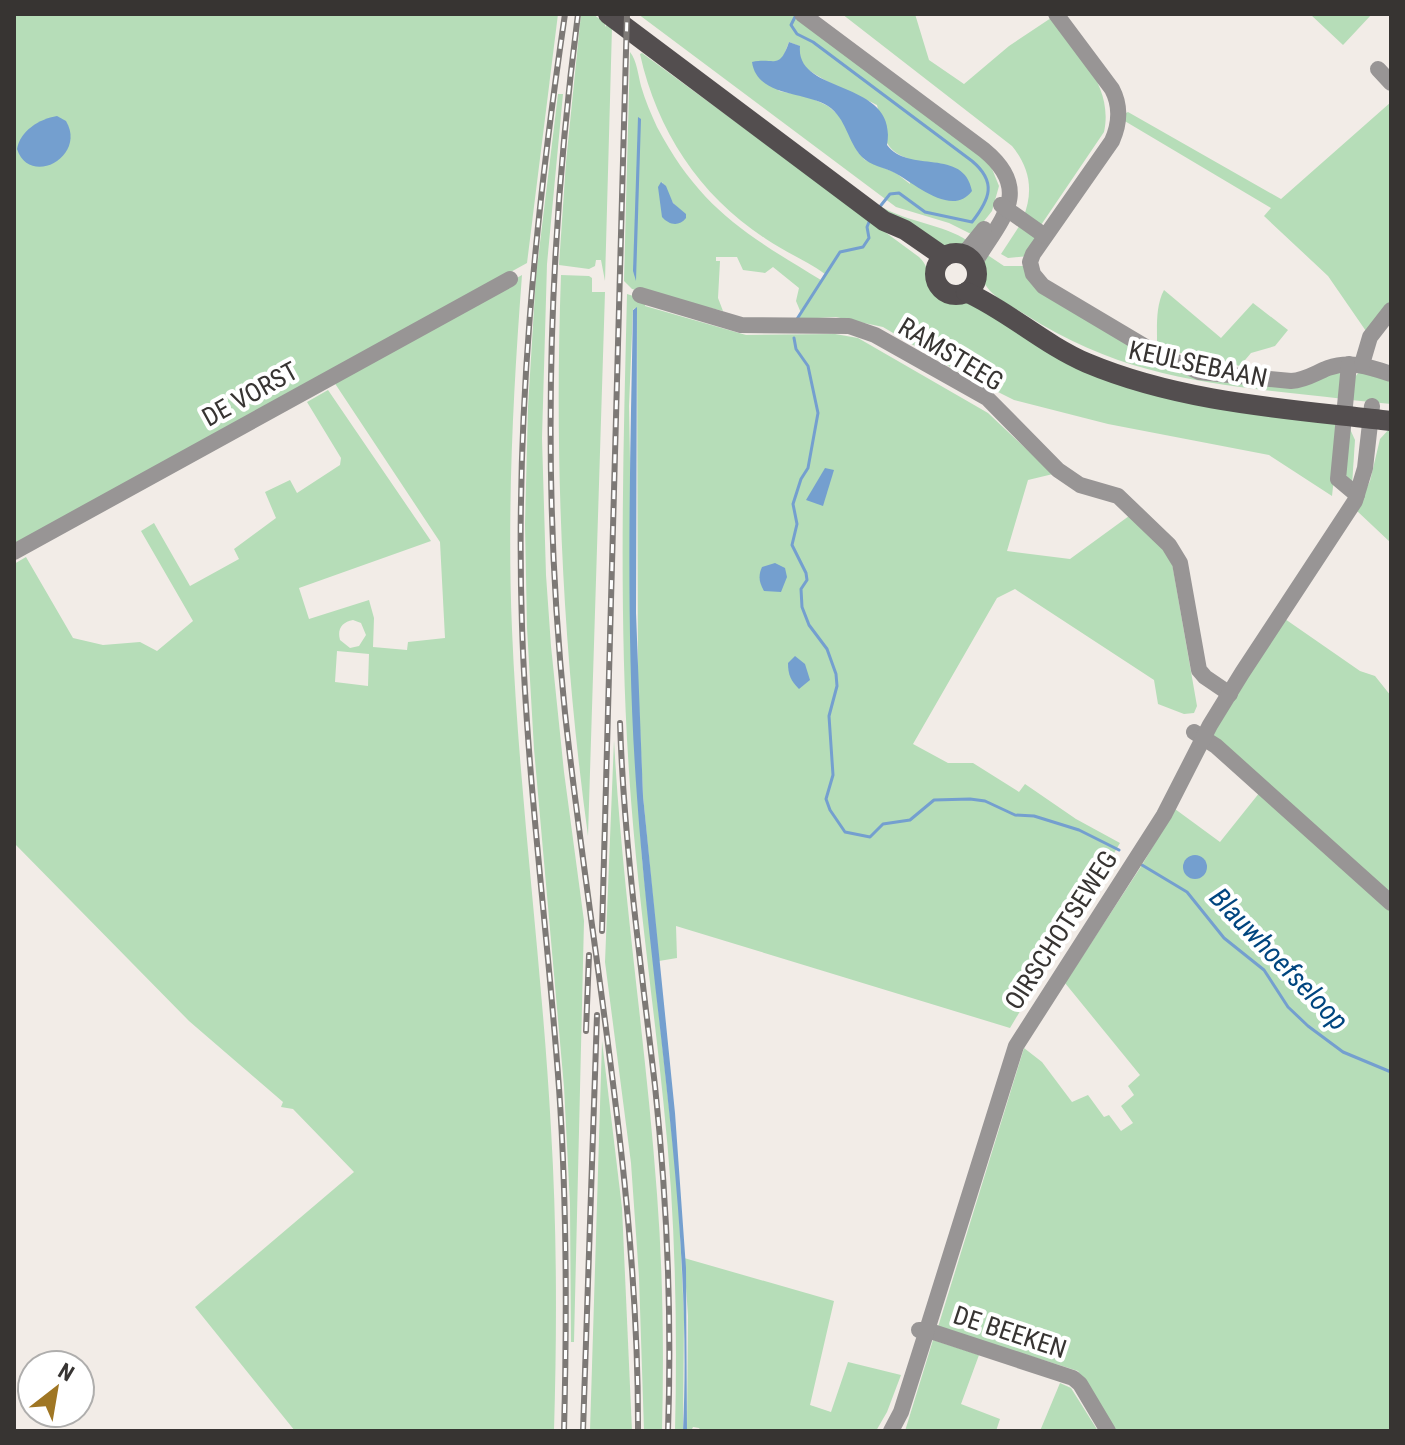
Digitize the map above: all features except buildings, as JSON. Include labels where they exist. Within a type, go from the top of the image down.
[{"type":"main road","name":"KEULSEBAAN","points":[[608,14],[878,216],[898,238],[960,269],[1003,304],[1047,332],[1117,365],[1158,377],[1381,414]]},
{"type":"street","points":[[1056,14],[1091,57],[1118,100],[1119,125],[1112,141],[1030,262],[1036,280],[1088,315],[1174,362],[1199,372],[1291,381],[1304,380],[1330,367],[1355,364],[1391,374]]},
{"type":"street","points":[[803,15],[1001,165],[1003,221],[960,269]]},
{"type":"street","points":[[1378,69],[1391,83]]},
{"type":"street","points":[[1004,207],[1045,236]]},
{"type":"street","name":"DE VORST","points":[[14,552],[510,279]]},
{"type":"street","name":"RAMSTEEG","points":[[640,295],[741,325],[849,326],[875,335],[987,398],[1058,470],[1080,485],[1118,496],[1169,545],[1180,563],[1199,670],[1230,694]]},
{"type":"street","points":[[1357,495],[1338,479],[1345,410],[1355,364],[1370,337],[1391,310]]},
{"type":"street","name":"OIRSCHOTSEWEG","points":[[891,1431],[901,1412],[922,1330],[1016,1046],[1164,815],[1199,734],[1230,694],[1342,525],[1357,495],[1381,414]]},
{"type":"street","points":[[1199,734],[1391,903]]},
{"type":"street","name":"DE BEEKEN","points":[[922,1330],[1073,1378],[1080,1384],[1108,1431]]},
{"type":"green space","points":[[14,14],[558,14],[527,263],[14,545]]},
{"type":"green space","points":[[581,14],[593,14],[605,23],[605,27],[607,24],[612,27],[605,281],[601,260],[596,260],[595,266],[589,269],[559,265]]},
{"type":"green space","points":[[638,14],[793,14],[988,159],[999,186],[992,211],[973,235],[949,223],[896,207]],"holes":[[[789,42],[799,46],[799,59],[803,65],[834,85],[877,105],[888,144],[907,158],[910,184],[896,173],[865,160],[843,119],[828,106],[809,97],[779,91],[764,61],[782,60]]]},
{"type":"green space","points":[[842,14],[915,14],[929,60],[964,84],[1009,46],[1051,18],[1091,70],[1104,100],[1106,115],[1104,132],[1039,228],[1023,218],[1028,180],[1023,163],[1012,146]]},
{"type":"green space","points":[[1310,14],[1372,14],[1343,45]]},
{"type":"green space","points":[[630,52],[657,127],[690,179],[727,217],[769,248],[821,280],[825,274],[742,222],[702,182],[670,135],[640,54],[919,257],[935,290],[945,299],[969,299],[1067,356],[1340,423],[1332,496],[1269,455],[1108,424],[1014,400],[962,374],[883,327],[836,317],[799,319],[801,313],[796,301],[799,288],[773,267],[765,273],[743,270],[737,257],[716,257],[716,261],[720,261],[718,298],[723,311],[632,289],[624,281]],"holes":[[[662,182],[673,203],[686,216],[662,217]]]},
{"type":"green space","points":[[558,94],[563,94],[547,264],[542,438],[551,646],[584,921],[574,1342],[571,1342],[570,1204],[564,1087],[534,749],[525,525],[536,276]]},
{"type":"green space","points":[[1391,102],[1391,303],[1368,334],[1328,276],[1264,216],[1271,208],[1123,120],[1128,112],[1281,199]]},
{"type":"green space","points":[[880,206],[968,241],[959,247],[948,248],[936,244],[911,230]]},
{"type":"green space","points":[[1020,225],[1036,236],[1029,256],[1008,258],[1001,254]]},
{"type":"green space","points":[[983,252],[1004,266],[1028,266],[1031,276],[1210,377],[1336,371],[1341,374],[1344,399],[1180,377],[1103,354],[1065,337],[998,298],[985,284],[982,275]]},
{"type":"green space","points":[[522,275],[512,452],[511,586],[515,693],[553,1167],[556,1280],[554,1431],[295,1431],[195,1307],[354,1172],[293,1109],[281,1107],[283,1102],[189,1021],[14,843],[14,564],[26,557],[73,638],[103,645],[140,642],[157,651],[193,621],[141,531],[154,523],[190,586],[239,559],[234,549],[276,518],[265,492],[290,480],[297,493],[340,465],[341,458],[307,402],[328,390],[431,541],[299,588],[309,619],[369,600],[374,618],[373,647],[407,650],[408,642],[445,638],[440,542],[332,379]],"holes":[[[353,620],[361,623],[366,635],[359,646],[350,648],[340,640],[339,633],[343,624]],[[337,651],[369,654],[368,686],[335,682]]]},
{"type":"green space","points":[[561,275],[589,276],[592,278],[592,292],[605,292],[588,836],[572,698],[562,558],[559,417]]},
{"type":"green space","points":[[1164,290],[1221,338],[1253,303],[1288,330],[1275,346],[1251,353],[1240,366],[1180,353],[1157,341],[1158,308]]},
{"type":"green space","points":[[627,294],[646,300],[645,306],[746,335],[835,334],[858,338],[988,413],[1053,474],[1028,480],[1007,551],[1070,559],[1129,516],[1163,549],[1172,563],[1197,706],[1194,713],[1184,714],[1158,704],[1154,680],[1015,589],[997,598],[913,744],[948,763],[973,763],[1019,792],[1025,784],[1076,819],[1120,843],[1010,1028],[676,926],[677,958],[659,961],[643,796],[638,686],[637,308],[633,309],[629,406],[635,747],[642,858],[678,1191],[684,1316],[683,1431],[675,1431],[676,1310],[671,1190],[635,849],[627,737],[623,547]]},
{"type":"green space","points":[[1359,372],[1391,378],[1391,404],[1351,400],[1355,377]]},
{"type":"green space","points":[[1391,427],[1391,543],[1356,510],[1370,481],[1380,439]]},
{"type":"green space","points":[[1350,429],[1355,440],[1352,485],[1343,470]]},
{"type":"green space","points":[[1285,619],[1360,671],[1375,676],[1391,696],[1391,898],[1214,736],[1213,730]]},
{"type":"green space","points":[[614,740],[657,1194],[661,1253],[662,1431],[644,1431],[639,1277],[631,1163],[605,962]]},
{"type":"green space","points":[[1260,792],[1391,912],[1391,1431],[1116,1431],[1078,1371],[938,1327],[1024,1048],[1042,1062],[1072,1102],[1088,1095],[1104,1117],[1109,1115],[1121,1131],[1133,1123],[1121,1106],[1134,1095],[1128,1086],[1140,1075],[1065,983],[1175,809],[1220,842]]},
{"type":"green space","points":[[602,1041],[622,1208],[632,1431],[590,1431]]},
{"type":"green space","points":[[684,1258],[834,1301],[810,1405],[831,1412],[848,1362],[901,1375],[876,1431],[701,1431],[693,1427],[687,1431],[688,1316]]},
{"type":"green space","points":[[933,1340],[979,1355],[961,1404],[1000,1419],[996,1431],[905,1431]]},
{"type":"green space","points":[[1060,1383],[1071,1388],[1098,1431],[1040,1431]]},
{"type":"water","points":[[789,42],[800,46],[803,62],[813,73],[863,97],[878,108],[887,124],[887,145],[896,153],[958,169],[967,178],[972,191],[954,201],[933,196],[862,157],[839,117],[828,106],[783,92],[763,82],[752,62],[779,60]]},
{"type":"water","points":[[57,116],[66,121],[70,134],[69,146],[54,163],[44,167],[33,166],[24,160],[17,149],[19,143],[26,131],[37,123]]},
{"type":"water","points":[[638,117],[641,119],[636,281],[633,271]]},
{"type":"water","points":[[661,182],[673,203],[686,214],[680,223],[668,222],[662,217],[658,187]]},
{"type":"water","points":[[637,307],[636,613],[643,796],[675,1113],[686,1268],[687,1431],[683,1431],[685,1351],[677,1193],[644,876],[633,736],[630,490],[633,310]]},
{"type":"water","points":[[825,468],[834,470],[823,506],[806,500]]},
{"type":"water","points":[[775,563],[785,568],[787,577],[781,592],[764,591],[760,579],[762,567]]},
{"type":"water","points":[[795,656],[805,664],[810,680],[799,689],[792,680],[788,663]]},
{"type":"water","points":[[1195,855],[1204,858],[1207,867],[1204,876],[1195,879],[1186,876],[1183,867],[1186,858]]},
{"type":"waterway","name":"Blauwhoefseloop","points":[[796,15],[791,25],[797,34],[813,42],[972,161],[988,183],[987,198],[972,222],[925,212],[899,193],[890,194],[878,209]]},
{"type":"waterway","name":"Blauwhoefseloop","points":[[797,319],[840,252],[863,247],[869,238],[869,222]]},
{"type":"waterway","name":"Blauwhoefseloop","points":[[794,338],[796,349],[808,366],[818,413],[808,468],[793,504],[797,524],[792,545],[806,573],[807,580],[801,589],[802,607],[809,625],[827,649],[836,674],[837,686],[829,716],[833,775],[826,799],[830,810],[845,832],[870,837],[883,824],[910,820],[934,800],[985,801],[1015,815],[1034,816],[1079,830],[1119,850]]},
{"type":"waterway","name":"Blauwhoefseloop","points":[[1142,865],[1187,892],[1224,938],[1264,970],[1288,1007],[1308,1026],[1343,1052],[1391,1072]]},
{"type":"railway","points":[[564,1431],[566,1260],[562,1131],[528,742],[521,549],[525,395],[536,243],[565,14]]},
{"type":"railway","points":[[578,14],[554,276],[551,363],[553,538],[565,713],[612,1071],[631,1250],[638,1431]]},
{"type":"railway","points":[[602,931],[627,14]]},
{"type":"railway","points":[[620,723],[629,860],[663,1172],[669,1301],[668,1431]]},
{"type":"railway","points":[[586,1031],[589,955]]},
{"type":"railway","points":[[583,1431],[597,1015]]}]
